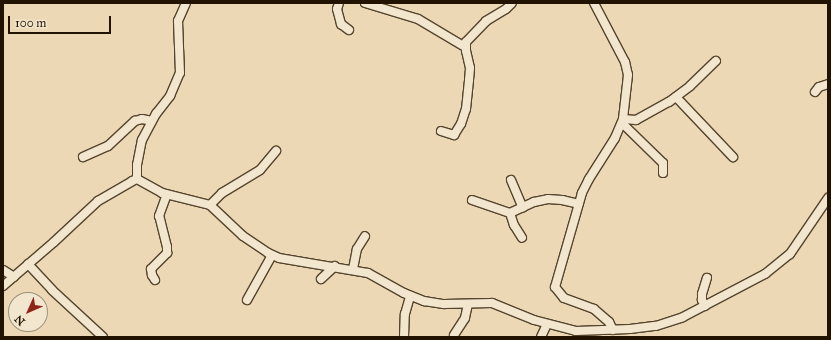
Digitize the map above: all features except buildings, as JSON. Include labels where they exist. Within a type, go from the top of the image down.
[{"type":"street","points":[[137,180],[138,153],[142,140],[152,121],[170,96],[180,73],[178,21],[186,3]]},
{"type":"street","points":[[339,3],[337,9],[341,24],[349,30]]},
{"type":"street","points":[[365,3],[418,19],[465,47]]},
{"type":"street","points":[[441,131],[454,135],[461,124],[466,109],[470,68],[465,47],[466,42],[486,21],[506,9],[512,3]]},
{"type":"street","points":[[594,3],[625,62],[628,75],[622,121],[615,138],[589,178],[579,204],[555,287],[558,293],[564,298],[594,309],[609,322],[613,330]]},
{"type":"street","points":[[622,121],[643,118],[676,97],[716,61]]},
{"type":"street","points":[[815,92],[819,87],[828,84]]},
{"type":"street","points":[[676,97],[732,157]]},
{"type":"street","points":[[83,157],[108,146],[134,121],[142,119],[152,121]]},
{"type":"street","points":[[622,121],[663,163],[663,172]]},
{"type":"street","points":[[210,205],[222,193],[260,170],[276,151]]},
{"type":"street","points":[[3,286],[98,201],[132,181],[137,180],[167,194],[210,205],[243,236],[272,255],[353,269],[377,276],[410,296],[439,303],[492,303],[576,334],[656,326],[705,306],[742,287],[782,262],[798,244],[828,198]]},
{"type":"street","points":[[511,180],[523,208]]},
{"type":"street","points":[[156,280],[152,275],[151,269],[166,253],[167,247],[159,216],[167,194]]},
{"type":"street","points":[[472,200],[510,213],[534,202],[548,199],[562,200],[579,204]]},
{"type":"street","points":[[510,213],[522,238]]},
{"type":"street","points":[[353,269],[357,249],[365,236]]},
{"type":"street","points":[[247,300],[272,255]]},
{"type":"street","points":[[28,264],[103,337]]},
{"type":"street","points":[[321,279],[335,266]]},
{"type":"street","points":[[3,270],[14,276]]},
{"type":"street","points":[[705,306],[702,300],[702,294],[707,278]]},
{"type":"street","points":[[404,337],[405,314],[410,296]]},
{"type":"street","points":[[454,335],[465,318],[468,304]]},
{"type":"street","points":[[541,337],[547,324]]}]
